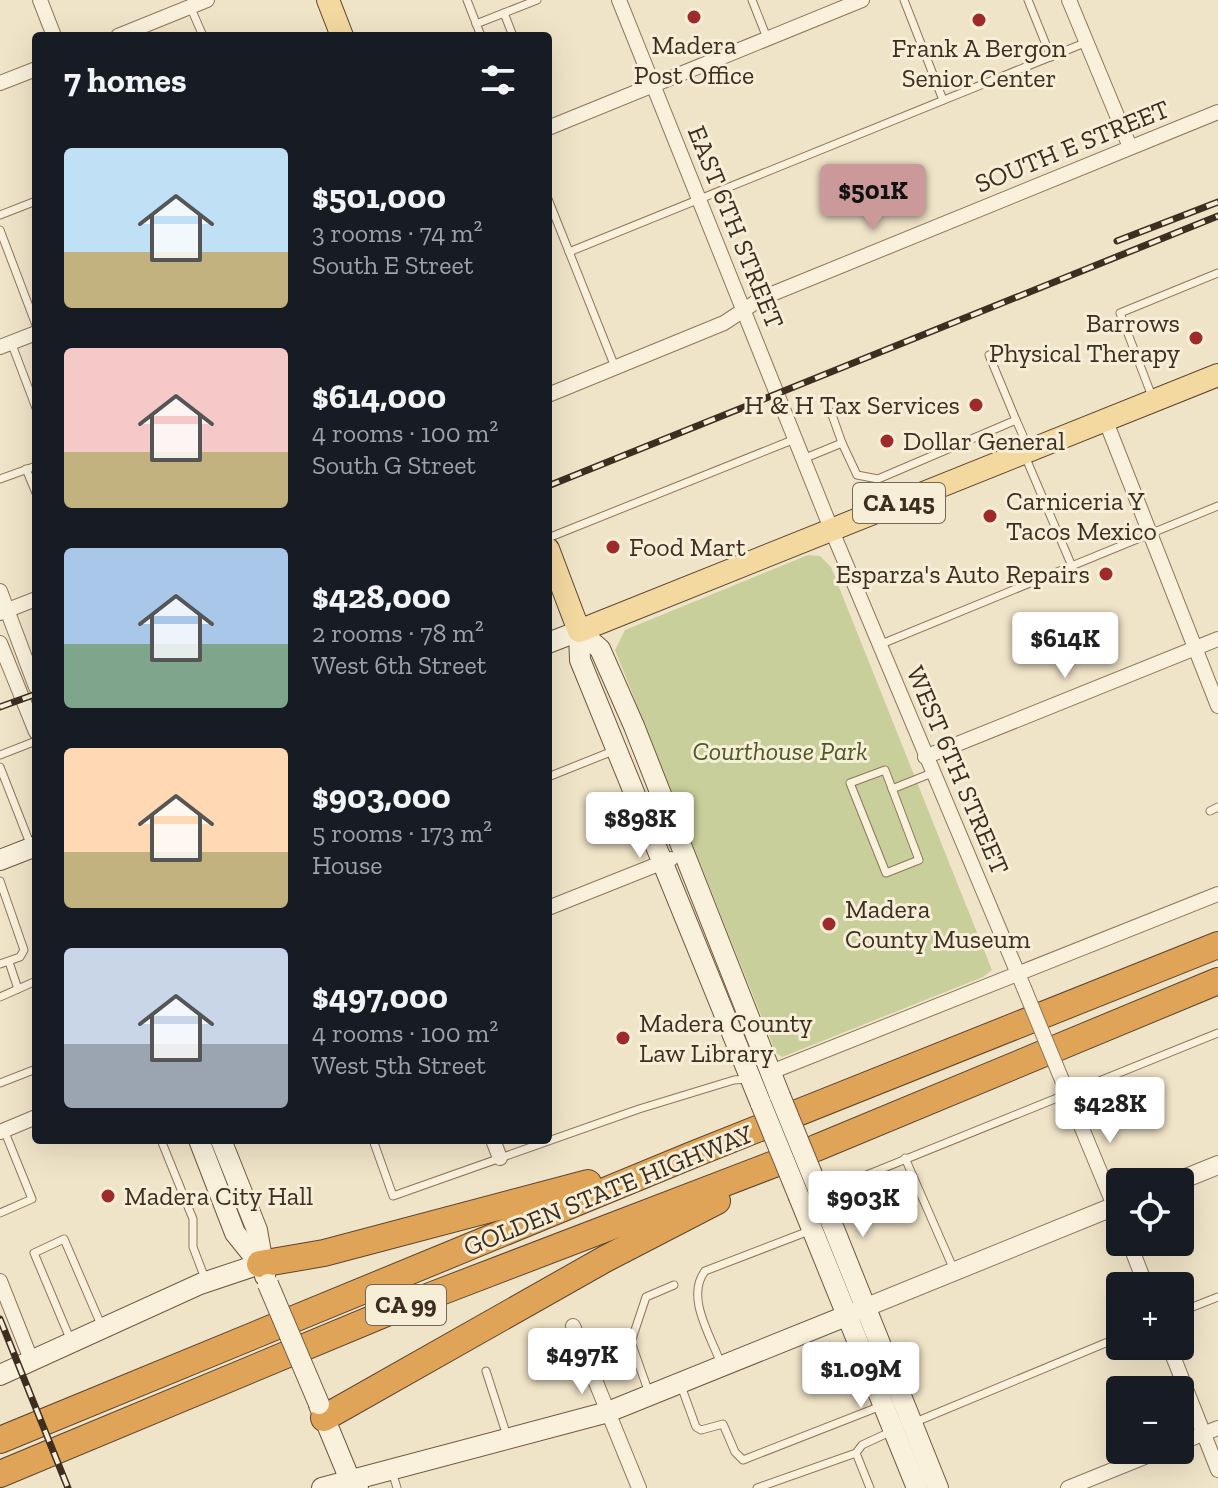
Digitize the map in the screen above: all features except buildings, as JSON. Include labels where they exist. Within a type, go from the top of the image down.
[{"type":"highway","name":"GOLDEN STATE HIGHWAY","points":[[0,1440],[692,1155],[1218,945]]},
{"type":"highway","name":"GOLDEN STATE HIGHWAY","points":[[0,1474],[396,1309],[816,1148],[1218,981]]},
{"type":"highway","points":[[322,1411],[816,1148]]},
{"type":"highway","points":[[264,1274],[324,1253],[692,1155]]},
{"type":"main road","points":[[328,0],[340,32]]},
{"type":"main road","name":"CA 145","points":[[579,631],[1218,375]]},
{"type":"main road","points":[[552,560],[579,631],[580,660],[617,749],[673,858],[771,1072],[771,1100],[799,1197],[883,1405],[902,1427],[938,1488]]},
{"type":"main road","points":[[552,641],[579,631]]},
{"type":"main road","points":[[579,631],[600,649],[751,1079],[771,1100],[819,1192],[867,1307],[917,1488]]},
{"type":"main road","points":[[0,859],[32,848]]},
{"type":"main road","points":[[751,1079],[771,1072]]},
{"type":"main road","points":[[201,1144],[235,1233],[264,1274],[352,1485]]},
{"type":"main road","points":[[223,1144],[257,1230],[264,1274]]},
{"type":"main road","points":[[0,1375],[206,1282],[264,1274]]},
{"type":"main road","points":[[322,1488],[394,1479],[508,1439],[608,1412],[846,1316]]},
{"type":"street","points":[[40,0],[52,32]]},
{"type":"street","points":[[128,32],[207,0]]},
{"type":"street","name":"EAST 6TH STREET","points":[[619,0],[793,433]]},
{"type":"street","points":[[552,124],[862,0]]},
{"type":"street","points":[[1069,0],[1130,147]]},
{"type":"street","points":[[0,83],[32,71]]},
{"type":"street","name":"SOUTH E STREET","points":[[552,393],[724,323],[762,298],[1218,112]]},
{"type":"street","points":[[6,345],[32,335]]},
{"type":"street","points":[[1105,419],[1218,706]]},
{"type":"street","name":"WEST 6TH STREET","points":[[793,433],[925,757],[1106,1182]]},
{"type":"street","points":[[0,591],[4,612],[32,678]]},
{"type":"street","points":[[4,612],[32,601]]},
{"type":"street","points":[[925,757],[1218,639]]},
{"type":"street","points":[[0,643],[32,722]]},
{"type":"street","points":[[552,906],[673,858]]},
{"type":"street","points":[[771,1072],[1021,981],[1218,894]]},
{"type":"street","points":[[2,1131],[32,1119]]},
{"type":"street","points":[[495,1144],[500,1158]]},
{"type":"street","points":[[1194,1175],[1218,1165]]},
{"type":"street","points":[[846,1316],[954,1270],[1106,1214]]},
{"type":"street","points":[[0,1281],[32,1362]]},
{"type":"street","points":[[573,1326],[639,1488]]},
{"type":"street","points":[[1174,1360],[1218,1470]]},
{"type":"street","points":[[1194,1437],[1218,1428]]},
{"type":"street","points":[[1068,1488],[1127,1464]]},
{"type":"lane","points":[[467,0],[479,32]]},
{"type":"lane","points":[[476,24],[537,0]]},
{"type":"lane","points":[[752,0],[767,38]]},
{"type":"lane","points":[[904,0],[943,100]]},
{"type":"lane","points":[[1028,0],[1051,57]]},
{"type":"lane","points":[[190,6],[201,32]]},
{"type":"lane","points":[[504,13],[511,32]]},
{"type":"lane","points":[[569,252],[1087,42]]},
{"type":"lane","points":[[0,215],[32,203]]},
{"type":"lane","points":[[552,209],[615,367]]},
{"type":"lane","points":[[0,230],[32,314]]},
{"type":"lane","points":[[1153,400],[1120,313],[1218,273]]},
{"type":"lane","points":[[6,345],[32,400]]},
{"type":"lane","points":[[989,355],[1071,564]]},
{"type":"lane","points":[[831,412],[857,475],[878,479],[1016,420]]},
{"type":"lane","points":[[552,536],[793,433]]},
{"type":"lane","points":[[803,459],[842,443]]},
{"type":"lane","points":[[0,479],[32,467]]},
{"type":"lane","points":[[26,469],[32,483]]},
{"type":"lane","points":[[879,645],[1218,506]]},
{"type":"lane","points":[[0,755],[32,743]]},
{"type":"lane","points":[[552,775],[617,749]]},
{"type":"lane","points":[[0,767],[32,842]]},
{"type":"lane","points":[[885,770],[892,789],[919,860],[886,873],[850,783],[885,770]]},
{"type":"lane","points":[[892,789],[932,773]]},
{"type":"lane","points":[[0,881],[24,950],[20,957],[4,963],[18,989]]},
{"type":"lane","points":[[0,997],[32,983]]},
{"type":"lane","points":[[819,1192],[1066,1090],[1218,1033]]},
{"type":"lane","points":[[0,1083],[32,1071]]},
{"type":"lane","points":[[552,1140],[734,1080],[751,1079]]},
{"type":"lane","points":[[0,1213],[32,1199],[2,1131]]},
{"type":"lane","points":[[163,1144],[193,1219],[193,1247],[206,1282]]},
{"type":"lane","points":[[374,1144],[393,1196],[540,1144]]},
{"type":"lane","points":[[905,1158],[954,1270]]},
{"type":"lane","points":[[722,1366],[695,1295],[697,1281],[705,1271],[812,1229]]},
{"type":"lane","points":[[72,1342],[34,1253],[64,1239],[103,1329]]},
{"type":"lane","points":[[649,1395],[631,1342],[646,1297],[674,1285]]},
{"type":"lane","points":[[1194,1306],[1218,1297]]},
{"type":"lane","points":[[757,1488],[856,1453],[862,1445],[902,1427],[1106,1343]]},
{"type":"lane","points":[[486,1371],[508,1439]]},
{"type":"lane","points":[[679,1383],[696,1427],[701,1430],[723,1424],[735,1452],[743,1460],[883,1405]]},
{"type":"lane","points":[[856,1453],[870,1488]]},
{"type":"green space","name":"Courthouse Park","points":[[808,555],[820,556],[831,567],[992,970],[983,977],[782,1057],[776,1053],[615,650],[625,630]]},
{"type":"railway","points":[[1117,241],[1218,202]]},
{"type":"railway","points":[[552,484],[1218,216]]},
{"type":"railway","points":[[0,707],[32,695]]},
{"type":"railway","points":[[0,1319],[68,1488]]},
{"type":"place","name":"Madera Post Office","points":[[694,17]]},
{"type":"place","name":"Frank A Bergon Senior Center","points":[[979,20]]},
{"type":"place","name":"Barrows Physical Therapy","points":[[1196,338]]},
{"type":"place","name":"H & H Tax Services","points":[[976,405]]},
{"type":"place","name":"Dollar General","points":[[887,441]]},
{"type":"place","name":"Carniceria Y Tacos Mexico","points":[[990,516]]},
{"type":"place","name":"Food Mart","points":[[613,547]]},
{"type":"place","name":"Esparza's Auto Repairs","points":[[1106,574]]},
{"type":"place","name":"Madera County Museum","points":[[829,924]]},
{"type":"place","name":"Madera County Law Library","points":[[623,1038]]},
{"type":"place","name":"Madera City Hall","points":[[108,1196]]}]
